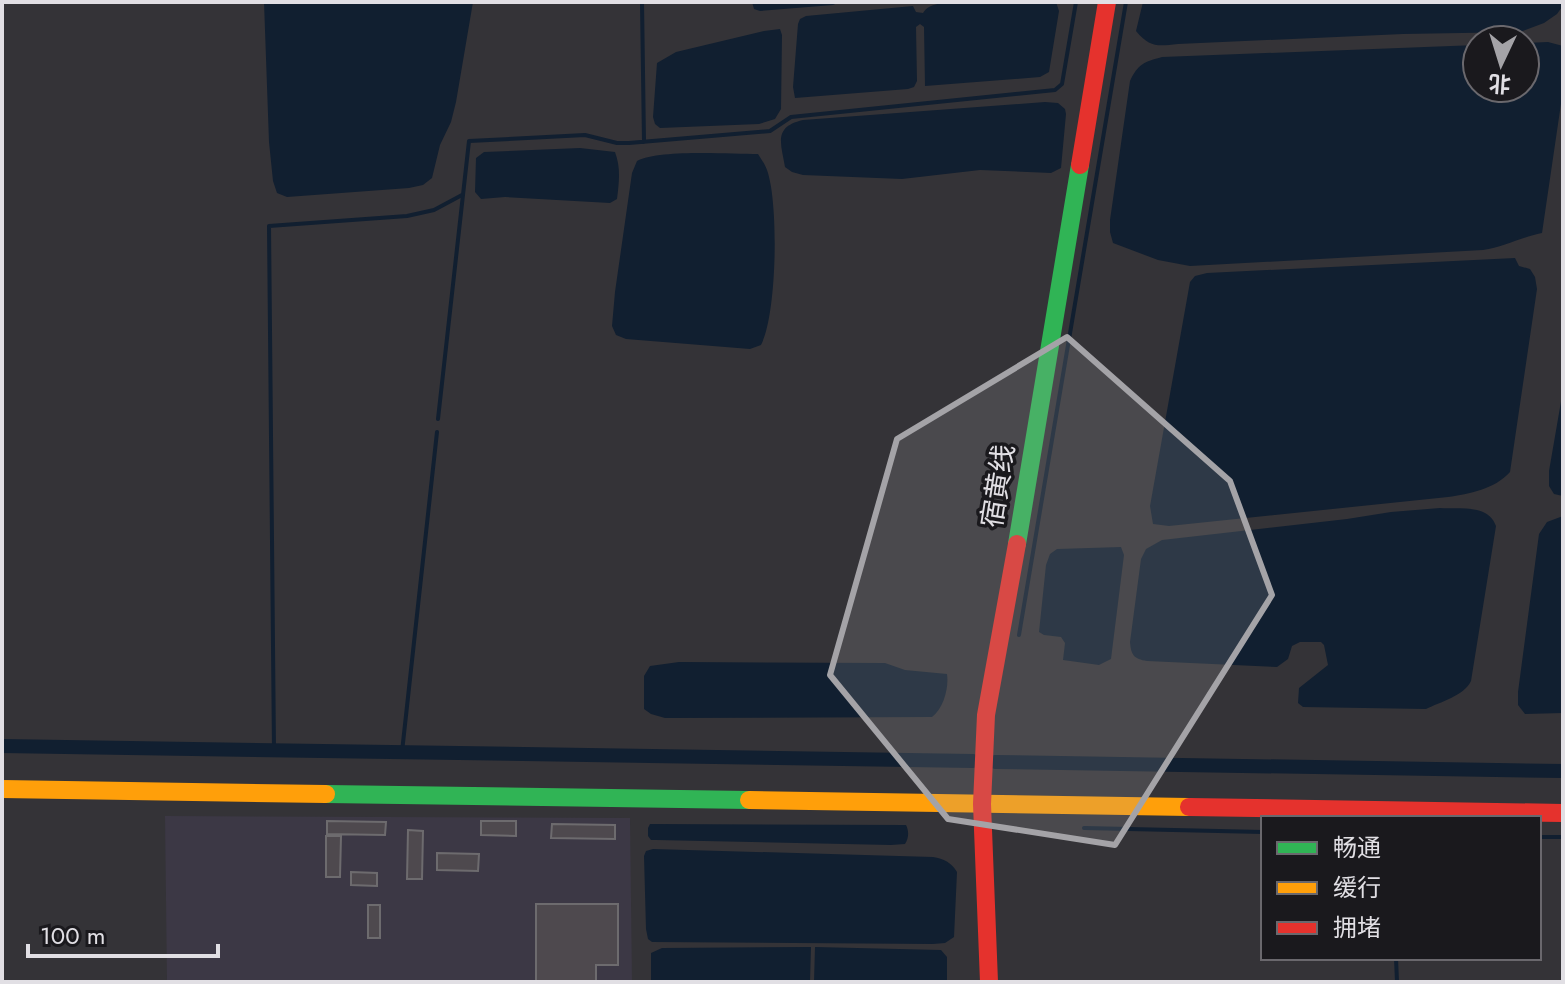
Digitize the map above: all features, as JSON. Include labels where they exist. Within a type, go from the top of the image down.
[{"type":"street","name":"宿黄线","points":[[989,982],[982,804],[986,715],[1107,2]]},
{"type":"street","points":[[2,789],[1563,813]]},
{"type":"highlighted area","points":[[1067,337],[1230,481],[1272,595],[1115,845],[948,819],[830,675],[897,439]]},
{"type":"shaded area","points":[[165,816],[630,818],[632,982],[167,982]]},
{"type":"water","points":[[264,2],[473,2],[456,102],[432,178],[423,185],[409,188],[287,197],[277,193],[269,142]]},
{"type":"water","points":[[752,2],[840,2],[760,11],[754,9]]},
{"type":"water","points":[[1056,2],[1059,11],[1049,72],[1040,77],[925,86],[924,27],[920,24],[916,27],[917,81],[914,87],[795,98],[793,87],[800,19],[913,6],[916,12],[923,13],[936,5]]},
{"type":"water","points":[[1143,2],[1563,2],[1557,14],[1541,24],[1461,24],[1461,33],[1160,45],[1150,43],[1136,31]]},
{"type":"water","points":[[780,29],[781,109],[775,119],[759,124],[660,128],[655,124],[657,63],[676,52]]},
{"type":"water","points":[[1541,42],[1563,46],[1563,90],[1542,233],[1483,250],[1190,266],[1158,260],[1113,243],[1110,220],[1130,81],[1146,62],[1162,57],[1461,46],[1461,104],[1541,104]]},
{"type":"water","points":[[1058,103],[1066,114],[1061,168],[1051,173],[980,170],[902,179],[803,175],[785,167],[781,137],[787,127],[803,120]]},
{"type":"water","points":[[580,148],[615,152],[619,169],[617,199],[610,203],[505,197],[481,199],[475,192],[476,158],[484,152]]},
{"type":"water","points":[[678,154],[758,154],[771,186],[775,232],[770,310],[761,345],[750,349],[626,339],[616,335],[612,326],[615,292],[632,173],[637,161]]},
{"type":"water","points":[[1515,258],[1519,266],[1530,269],[1537,289],[1510,472],[1504,478],[1481,490],[1448,497],[1169,526],[1153,524],[1150,506],[1190,282],[1195,276]]},
{"type":"water","points":[[1563,390],[1563,496],[1554,494],[1549,486],[1549,471]]},
{"type":"water","points":[[1440,508],[1480,511],[1487,514],[1496,526],[1471,681],[1463,691],[1451,698],[1426,709],[1303,707],[1298,703],[1299,688],[1328,665],[1321,642],[1300,642],[1292,646],[1288,659],[1277,667],[1147,661],[1136,658],[1132,653],[1130,642],[1141,559],[1146,549],[1162,540]]},
{"type":"water","points":[[1563,516],[1563,713],[1525,714],[1518,705],[1518,692],[1539,534],[1547,522]]},
{"type":"water","points":[[1121,547],[1124,555],[1111,659],[1099,665],[1063,660],[1065,643],[1061,637],[1039,632],[1046,565],[1050,554],[1057,549]]},
{"type":"water","points":[[679,662],[885,663],[905,670],[947,674],[947,685],[943,703],[932,717],[665,718],[651,714],[644,709],[644,676],[650,666]]},
{"type":"water","points":[[650,824],[906,825],[908,834],[905,844],[891,845],[651,840],[648,836]]},
{"type":"water","points":[[646,851],[941,859],[950,863],[957,872],[954,937],[945,943],[933,944],[652,942],[646,929],[644,856]]},
{"type":"water","points":[[811,947],[810,982],[651,982],[651,953],[662,948]]},
{"type":"water","points":[[815,947],[941,950],[947,957],[947,982],[814,982]]},
{"type":"building","points":[[327,821],[386,822],[385,835],[327,834]]},
{"type":"building","points":[[481,821],[516,821],[516,836],[481,835]]},
{"type":"building","points":[[552,824],[615,825],[615,839],[551,838]]},
{"type":"building","points":[[408,830],[423,831],[422,879],[407,879]]},
{"type":"building","points":[[326,836],[341,836],[340,877],[326,877]]},
{"type":"building","points":[[437,853],[479,854],[478,871],[437,870]]},
{"type":"building","points":[[351,872],[377,873],[377,886],[351,885]]},
{"type":"building","points":[[536,904],[618,904],[618,965],[596,965],[596,982],[536,982]]},
{"type":"building","points":[[368,905],[380,905],[380,938],[368,938]]},
{"type":"waterway","points":[[642,2],[644,142]]},
{"type":"waterway","points":[[438,419],[469,141],[585,135],[629,143],[770,131],[791,117],[1055,90],[1062,84],[1076,2]]},
{"type":"waterway","points":[[1019,635],[1126,2]]},
{"type":"waterway","points":[[274,750],[269,226],[407,216],[434,210],[462,195]]},
{"type":"waterway","points":[[402,752],[437,432]]},
{"type":"waterway","points":[[2,746],[973,761]]},
{"type":"waterway","points":[[995,762],[1563,771]]},
{"type":"waterway","points":[[1084,828],[1261,832]]},
{"type":"waterway","points":[[1541,837],[1563,837]]},
{"type":"waterway","points":[[1396,960],[1397,982]]},
{"type":"traffic: fast","points":[[1017,544],[1080,165]]},
{"type":"traffic: fast","points":[[326,794],[749,800]]},
{"type":"traffic: slow","points":[[2,789],[326,794]]},
{"type":"traffic: slow","points":[[749,800],[1189,807]]},
{"type":"traffic: jam","points":[[1080,165],[1107,2]]},
{"type":"traffic: jam","points":[[989,982],[982,804],[986,715],[1017,544]]},
{"type":"traffic: jam","points":[[1189,807],[1563,813]]}]
